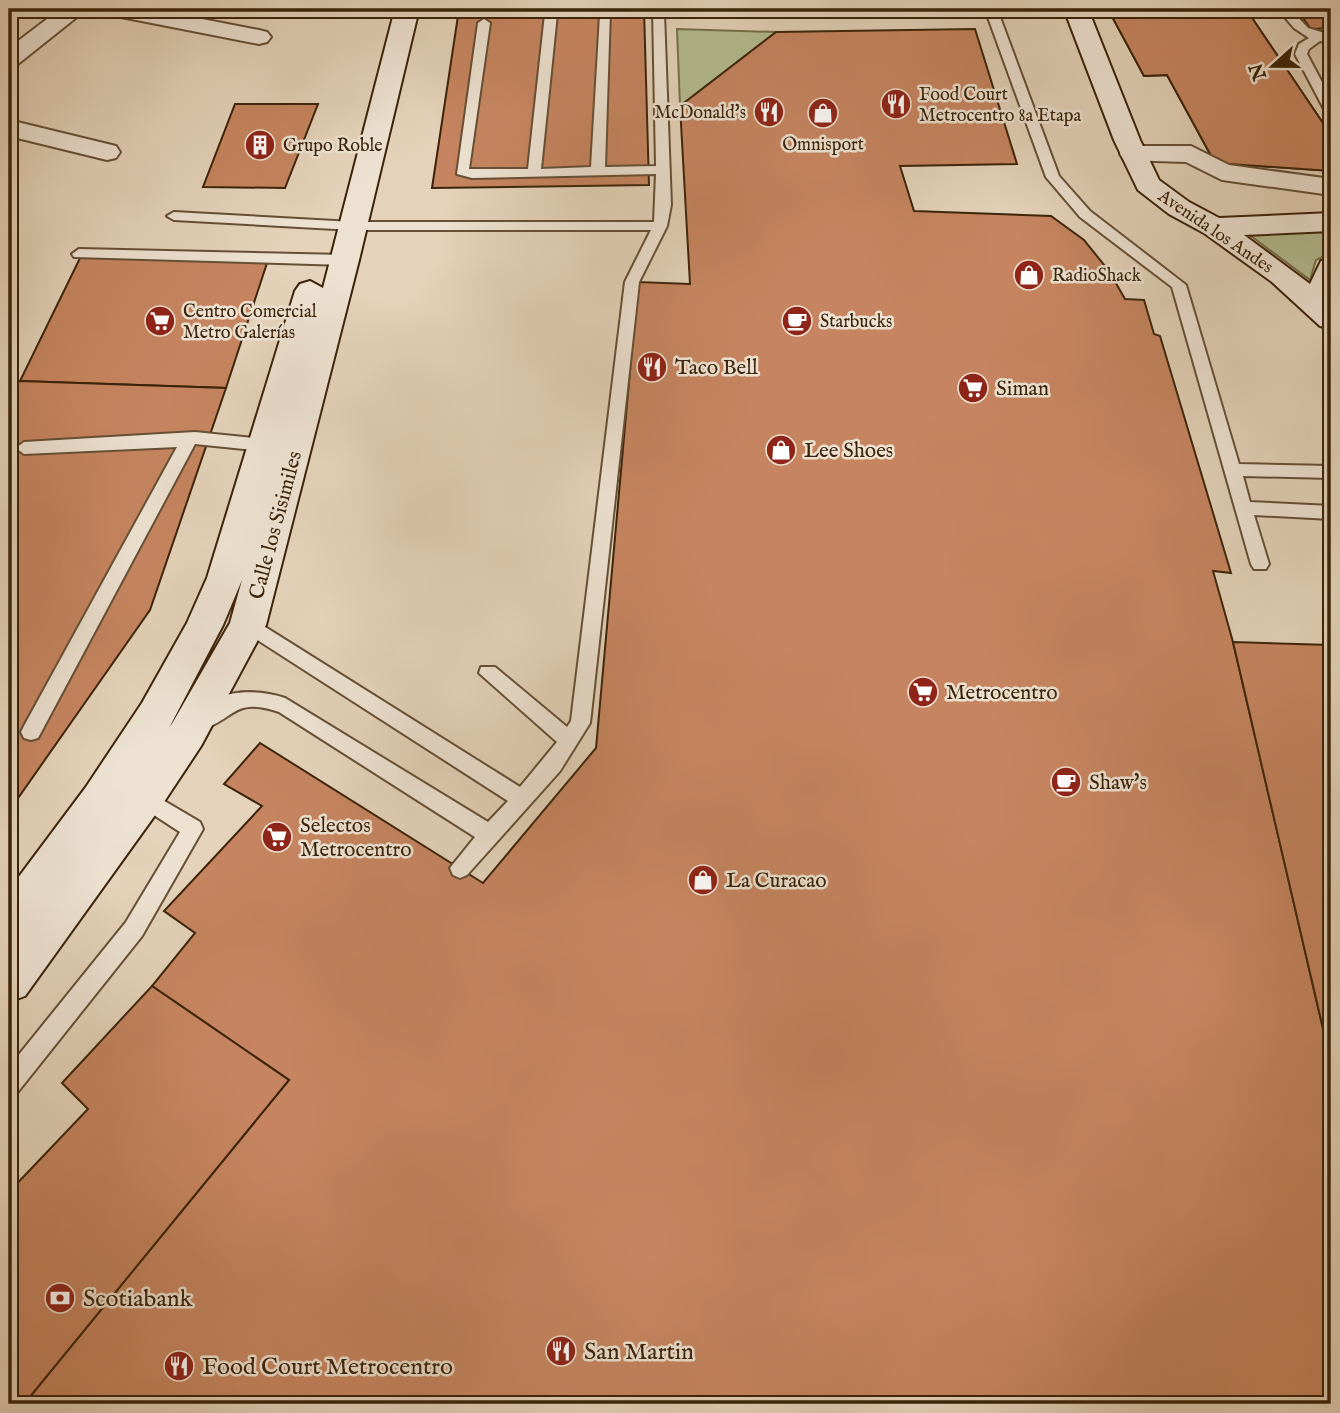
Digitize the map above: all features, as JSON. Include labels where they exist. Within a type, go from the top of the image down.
[{"type":"main road","points":[[9,60],[75,9]]},
{"type":"main road","points":[[116,9],[260,37]]},
{"type":"main road","name":"Calle los Sisimiles","points":[[342,225],[389,9]]},
{"type":"main road","name":"Calle los Sisimiles","points":[[9,980],[144,799],[187,734],[247,625],[332,259],[407,9]]},
{"type":"main road","name":"Avenida los Andes","points":[[1076,9],[1133,154],[1148,184],[1179,208],[1214,227],[1282,275],[1331,319]]},
{"type":"main road","points":[[9,128],[107,152]]},
{"type":"main road","points":[[1133,154],[1191,154],[1222,172],[1331,187]]},
{"type":"main road","points":[[1214,227],[1331,222]]},
{"type":"main road","name":"Calle los Sisimiles","points":[[9,924],[89,818],[165,700],[209,617],[225,578],[264,445],[332,259]]},
{"type":"main road","points":[[1331,268],[1322,293],[1331,309]]},
{"type":"lane","points":[[460,868],[554,765],[580,723],[632,282],[660,226],[664,205],[658,10],[813,9]]},
{"type":"lane","points":[[991,9],[1053,177],[1085,214],[1179,285],[1235,470],[1260,564]]},
{"type":"lane","points":[[1284,9],[1297,26],[1317,38],[1331,39]]},
{"type":"lane","points":[[598,170],[606,13],[597,10],[551,10],[481,17],[463,172],[663,170]]},
{"type":"lane","points":[[534,172],[551,10]]},
{"type":"lane","points":[[1317,38],[1303,47],[1301,54],[1331,111]]},
{"type":"lane","points":[[174,216],[342,225],[660,226]]},
{"type":"lane","points":[[79,254],[332,259]]},
{"type":"lane","points":[[24,448],[195,438],[264,445]]},
{"type":"lane","points":[[31,732],[189,440]]},
{"type":"lane","points":[[1235,470],[1331,472]]},
{"type":"lane","points":[[1245,509],[1331,512]]},
{"type":"lane","points":[[247,625],[522,799]]},
{"type":"lane","points":[[488,673],[569,741]]},
{"type":"lane","points":[[187,734],[236,700],[256,696],[285,706],[490,835]]},
{"type":"lane","points":[[9,1085],[134,929],[193,829],[144,799]]},
{"type":"green space","points":[[677,29],[776,32],[680,106]]},
{"type":"green space","points":[[1331,231],[1331,253],[1316,260],[1310,280],[1247,233]]},
{"type":"building","points":[[459,9],[644,9],[649,185],[432,188]]},
{"type":"building","points":[[1246,9],[1331,135],[1331,171],[1215,163],[1167,75],[1144,76],[1109,11]]},
{"type":"building","points":[[1246,9],[1331,135],[1331,171],[1215,163],[1167,75],[1144,76],[1109,11]]},
{"type":"building","points":[[1296,9],[1331,9],[1331,28],[1311,29]]},
{"type":"building","name":"Metrocentro","points":[[975,29],[1017,164],[900,166],[914,211],[1051,216],[1084,240],[1109,271],[1125,299],[1144,300],[1154,334],[1160,336],[1231,573],[1213,571],[1233,642],[1331,1063],[1331,1404],[24,1404],[289,1080],[152,986],[195,933],[164,911],[262,806],[224,784],[260,743],[483,883],[596,748],[638,282],[690,284],[680,106],[776,32]]},
{"type":"building","name":"Grupo Roble","points":[[235,104],[318,104],[285,188],[203,187]]},
{"type":"building","points":[[81,256],[268,260],[226,388],[20,381]]},
{"type":"building","points":[[20,381],[226,388],[150,610],[9,811],[9,383]]},
{"type":"building","points":[[1233,642],[1331,645],[1331,1063]]},
{"type":"building","name":"Scotiabank","points":[[152,986],[289,1080],[24,1404],[9,1404],[9,1192],[88,1109],[62,1083]]},
{"type":"place","name":"Food Court Metrocentro 8a Etapa","points":[[896,104]]},
{"type":"place","name":"McDonald's","points":[[769,112]]},
{"type":"place","name":"Omnisport","points":[[823,113]]},
{"type":"place","name":"Grupo Roble","points":[[260,145]]},
{"type":"place","name":"RadioShack","points":[[1029,275]]},
{"type":"place","name":"Centro Comercial Metro Galerías","points":[[160,321]]},
{"type":"place","name":"Starbucks","points":[[797,321]]},
{"type":"place","name":"Taco Bell","points":[[652,367]]},
{"type":"place","name":"Siman","points":[[973,388]]},
{"type":"place","name":"Lee Shoes","points":[[781,450]]},
{"type":"place","name":"Metrocentro","points":[[923,692]]},
{"type":"place","name":"Shaw's","points":[[1066,782]]},
{"type":"place","name":"Selectos Metrocentro","points":[[277,837]]},
{"type":"place","name":"La Curacao","points":[[703,880]]},
{"type":"place","name":"Scotiabank","points":[[60,1298]]},
{"type":"place","name":"San Martin","points":[[561,1351]]},
{"type":"place","name":"Food Court Metrocentro","points":[[179,1366]]}]
